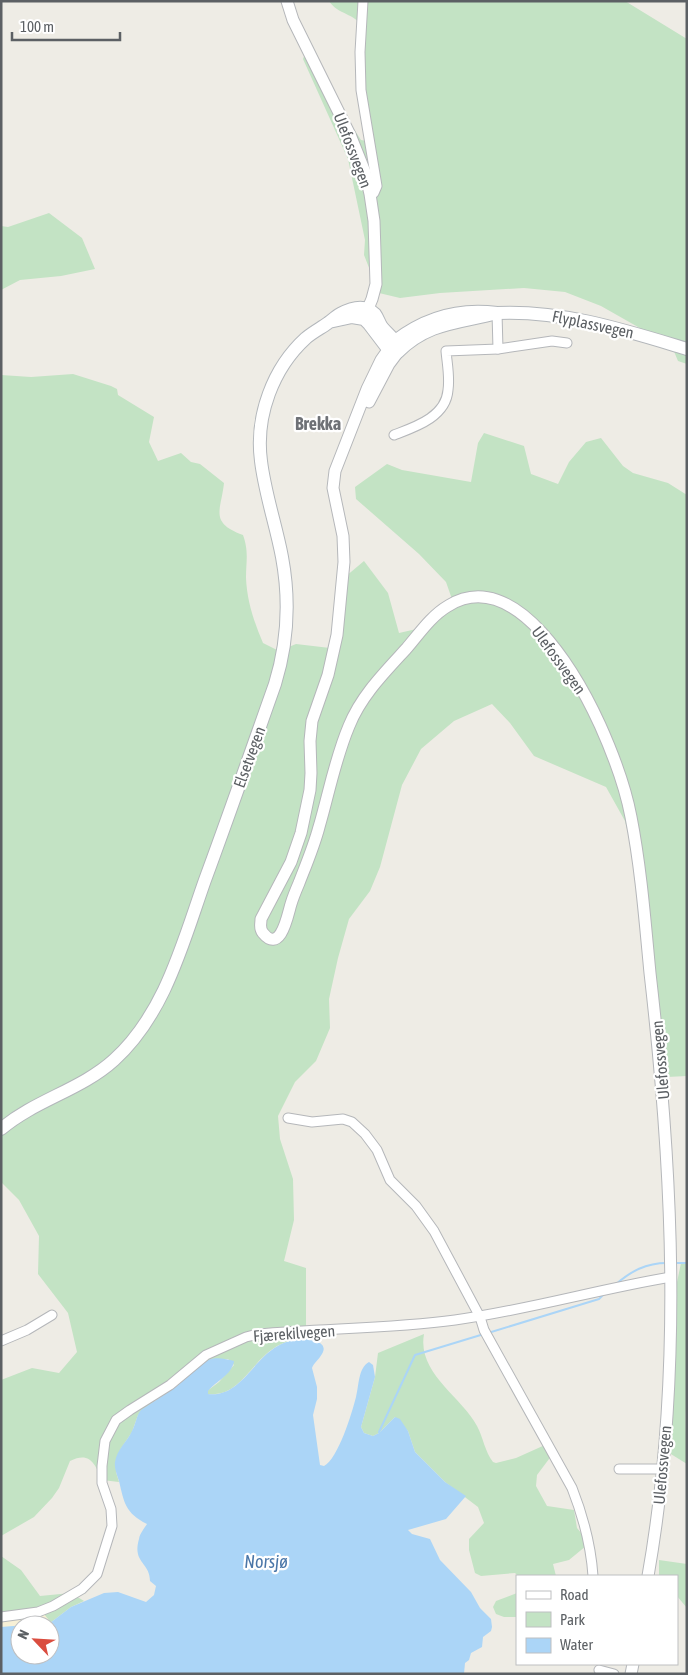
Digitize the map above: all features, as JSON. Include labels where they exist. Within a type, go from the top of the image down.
[{"type":"main road","name":"Elsetvegen","points":[[1,1128],[23,1113],[88,1079],[114,1060],[144,1025],[159,999],[275,684],[284,648],[287,622],[286,591],[282,558],[260,459],[259,439],[262,416],[273,384],[292,354],[306,338],[338,315],[356,307],[366,314]]},
{"type":"main road","name":"Flyplassvegen","points":[[394,347],[412,340],[432,328],[450,322],[497,313],[541,314],[585,320],[687,349]]},
{"type":"main road","points":[[366,314],[376,316],[394,347]]},
{"type":"street","name":"Ulefossvegen","points":[[287,1],[293,20],[351,137],[370,194],[374,221],[376,277],[374,292],[366,314]]},
{"type":"street","points":[[363,1],[360,52],[361,90],[377,186],[374,193],[370,194]]},
{"type":"street","points":[[497,313],[498,349]]},
{"type":"street","name":"Flyplassvegen","points":[[394,435],[429,419],[442,406],[448,391],[446,351],[498,349],[552,341],[567,343]]},
{"type":"street","name":"Ulefossvegen","points":[[394,347],[367,389],[356,413],[351,431],[338,458],[334,478],[335,501],[343,536],[344,562],[341,612],[332,660],[312,721],[310,740],[311,773],[308,801],[296,848],[283,878],[261,919],[261,929],[264,934],[271,938],[278,936],[284,931],[292,900],[319,830],[337,759],[348,728],[373,685],[431,621],[453,603],[468,598],[483,597],[499,601],[524,615],[540,630],[562,658],[582,689],[611,751],[631,816],[642,894],[666,1123],[671,1276],[668,1393],[663,1469],[648,1575]]},
{"type":"street","points":[[288,1118],[312,1122],[343,1118],[352,1122],[365,1134],[377,1150],[390,1180],[416,1206],[434,1231],[480,1316],[484,1330],[572,1488],[582,1514],[593,1575]]},
{"type":"street","name":"Fjærekilvegen","points":[[1,1617],[44,1610],[77,1592],[94,1579],[102,1562],[112,1526],[111,1508],[102,1476],[103,1454],[107,1435],[116,1420],[170,1385],[206,1354],[226,1344],[252,1335],[395,1326],[480,1316],[671,1276]]},
{"type":"street","points":[[1,1341],[27,1330],[52,1315]]},
{"type":"street","points":[[619,1469],[663,1469]]},
{"type":"street","points":[[598,1669],[614,1674]]},
{"type":"green space","points":[[329,1],[625,1],[687,39],[687,364],[678,361],[673,349],[638,327],[601,306],[565,292],[524,288],[440,293],[400,298],[379,293],[364,255],[365,240],[348,159],[303,59],[309,42],[352,126],[361,140],[373,142],[368,109],[363,30],[359,22],[337,9]]},
{"type":"green space","points":[[49,213],[82,238],[95,269],[61,276],[20,280],[1,290],[1,226],[8,227]]},
{"type":"green space","points":[[73,374],[117,389],[118,395],[154,417],[149,442],[158,461],[181,453],[191,462],[200,464],[224,483],[220,508],[221,520],[232,530],[243,535],[247,552],[246,578],[249,603],[263,643],[279,651],[296,644],[330,648],[345,577],[364,561],[388,593],[399,633],[421,628],[453,602],[446,582],[419,554],[356,499],[355,487],[387,464],[402,470],[471,482],[478,443],[484,433],[524,446],[531,474],[558,484],[569,462],[586,442],[601,438],[623,466],[633,473],[668,483],[687,495],[687,1076],[667,1077],[656,1067],[635,861],[625,821],[606,787],[534,756],[510,723],[492,704],[454,721],[421,749],[402,785],[380,867],[370,891],[349,919],[329,999],[330,1028],[316,1061],[295,1082],[278,1116],[280,1139],[293,1179],[294,1220],[284,1261],[306,1268],[306,1334],[303,1339],[287,1342],[273,1349],[243,1379],[222,1393],[208,1394],[207,1391],[219,1382],[234,1365],[228,1359],[217,1359],[189,1375],[138,1415],[132,1432],[120,1450],[116,1472],[119,1482],[102,1480],[94,1464],[87,1458],[77,1458],[70,1461],[59,1488],[52,1498],[34,1517],[1,1536],[1,1380],[32,1368],[59,1373],[77,1352],[68,1313],[38,1274],[39,1236],[19,1200],[1,1182],[1,375],[31,377]]},
{"type":"green space","points":[[687,1262],[687,1464],[666,1451],[671,1344],[676,1320],[676,1287],[681,1263]]},
{"type":"green space","points":[[424,1334],[424,1348],[427,1361],[433,1372],[470,1415],[493,1462],[516,1458],[545,1445],[555,1451],[537,1475],[536,1486],[547,1506],[574,1510],[577,1528],[582,1534],[586,1546],[569,1560],[553,1564],[556,1575],[517,1575],[515,1573],[481,1576],[475,1573],[469,1550],[469,1539],[484,1523],[478,1507],[445,1482],[415,1452],[408,1431],[395,1417],[379,1433],[373,1436],[364,1433],[361,1427],[375,1377],[378,1353]]},
{"type":"green space","points":[[1,1556],[21,1570],[40,1596],[71,1593],[84,1601],[71,1607],[60,1615],[10,1615],[10,1626],[1,1627]]},
{"type":"green space","points":[[659,1560],[687,1564],[687,1608],[678,1597],[678,1575],[659,1575]]},
{"type":"green space","points":[[516,1593],[516,1617],[504,1617],[496,1614],[493,1607],[496,1601]]},
{"type":"sand","points":[[10,1619],[10,1628],[1,1631],[1,1620]]},
{"type":"water","name":"Norsjø","points":[[303,1339],[312,1340],[323,1345],[323,1352],[312,1368],[317,1387],[317,1399],[313,1415],[320,1465],[324,1466],[329,1462],[339,1445],[354,1404],[359,1378],[363,1368],[369,1362],[373,1365],[375,1377],[361,1427],[364,1433],[373,1436],[379,1433],[395,1417],[400,1419],[408,1431],[415,1452],[445,1482],[466,1496],[446,1519],[408,1530],[412,1534],[430,1539],[440,1560],[471,1592],[480,1608],[491,1619],[491,1631],[483,1637],[482,1647],[471,1653],[469,1660],[465,1663],[464,1674],[1,1674],[1,1627],[10,1626],[10,1665],[60,1665],[60,1615],[71,1607],[104,1593],[118,1592],[146,1602],[154,1595],[156,1586],[150,1581],[147,1570],[139,1558],[137,1547],[141,1533],[147,1524],[134,1516],[122,1495],[115,1467],[118,1453],[130,1435],[141,1410],[177,1386],[206,1361],[213,1358],[222,1358],[234,1361],[227,1374],[208,1391],[208,1394],[222,1393],[243,1379],[274,1349],[287,1342]]},
{"type":"waterway","points":[[615,1285],[639,1269],[652,1264],[667,1263]]},
{"type":"waterway","points":[[674,1263],[687,1263]]},
{"type":"waterway","points":[[488,1333],[599,1299],[604,1294]]},
{"type":"waterway","points":[[379,1432],[415,1355],[484,1334]]},
{"type":"district","name":"Brekka","points":[[318,424]]}]
